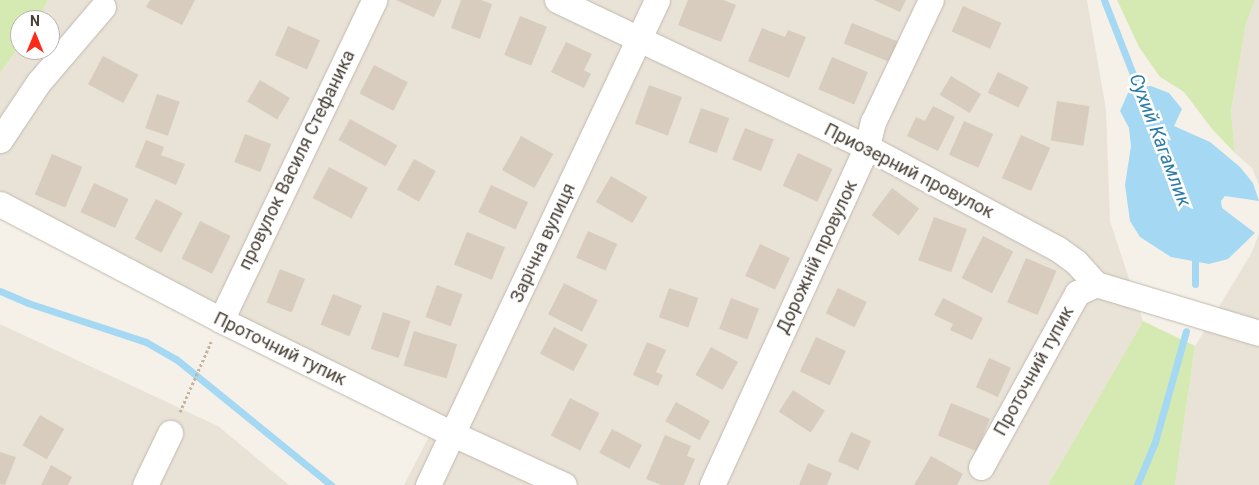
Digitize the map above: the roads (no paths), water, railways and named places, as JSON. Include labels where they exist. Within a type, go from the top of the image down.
[{"type":"street","name":"провулок Василя Стефаника","points":[[221,320],[374,0]]},
{"type":"street","name":"Приозерний провулок","points":[[557,0],[867,147],[1058,249],[1076,262],[1096,284]]},
{"type":"street","name":"Зарічна вулиця","points":[[428,485],[657,0]]},
{"type":"street","name":"Дорожній провулок","points":[[712,485],[867,147],[873,122],[931,0]]},
{"type":"street","points":[[0,140],[38,83],[103,7]]},
{"type":"street","name":"Проточний тупик","points":[[0,204],[221,320],[452,434],[564,485]]},
{"type":"street","name":"Проточний тупик","points":[[981,467],[1077,293],[1096,284]]},
{"type":"street","points":[[1096,284],[1259,333]]},
{"type":"street","points":[[145,485],[170,433]]},
{"type":"water","points":[[1151,86],[1169,93],[1182,109],[1174,126],[1210,142],[1240,167],[1253,183],[1259,201],[1225,196],[1221,201],[1222,208],[1255,233],[1228,259],[1209,264],[1171,257],[1140,237],[1130,221],[1125,185],[1131,146],[1129,128],[1120,111],[1128,93],[1137,87]]},
{"type":"waterway","name":"Сухий Кагамлик","points":[[1104,0],[1141,95]]},
{"type":"waterway","name":"Сухий Кагамлик","points":[[1195,253],[1195,284]]},
{"type":"waterway","points":[[0,291],[28,303],[146,342],[176,359],[331,485]]},
{"type":"waterway","name":"Сухий Кагамлик","points":[[1137,485],[1155,442],[1186,331]]}]
